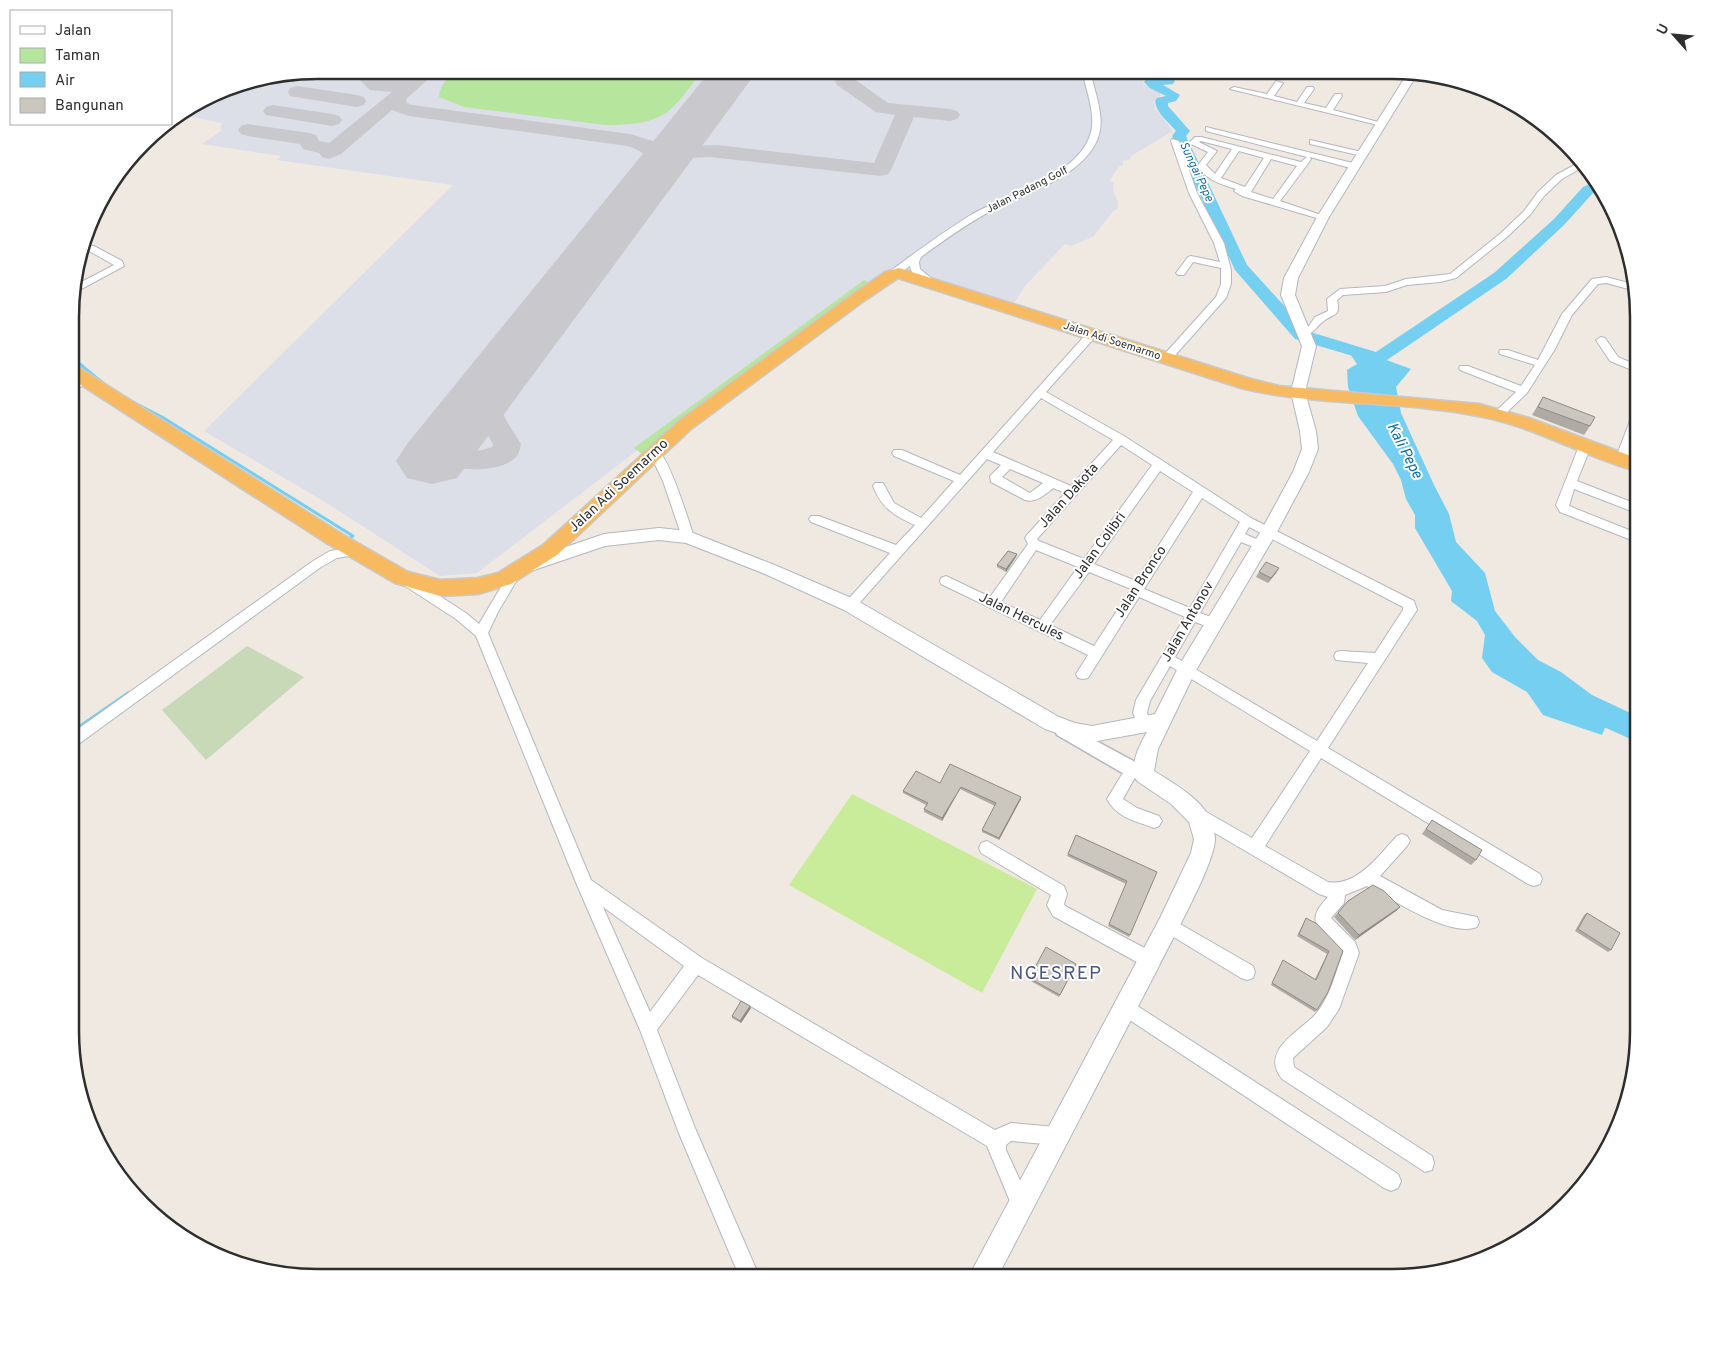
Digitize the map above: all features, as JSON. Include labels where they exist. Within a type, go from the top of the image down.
[{"type":"highway","name":"Jalan Adi Soemarmo","points":[[79,381],[402,578],[440,588],[461,588],[492,583],[520,570],[550,550],[686,425],[870,290],[900,271],[1166,359],[1262,388],[1440,405],[1498,415]]},
{"type":"highway","name":"Jalan Adi Soemarmo","points":[[870,290],[892,281],[929,281]]},
{"type":"highway","points":[[1498,415],[1630,463]]},
{"type":"main road","points":[[987,1269],[1150,960],[1202,854],[1206,842],[1203,826],[1196,814],[1182,800],[1138,772],[1145,759],[1153,723],[1265,539],[1301,472],[1310,449],[1308,430],[1298,392],[1306,337],[1290,300],[1288,289],[1323,218],[1409,79]]},
{"type":"main road","points":[[520,570],[604,540],[659,534],[688,537],[850,605],[1052,723],[1074,731],[1092,734],[1153,723]]},
{"type":"street","name":"Jalan Padang Golf","points":[[900,271],[918,254],[974,217],[1058,175],[1078,161],[1093,139],[1097,120],[1088,79]]},
{"type":"street","points":[[1269,97],[1279,83]]},
{"type":"street","points":[[1240,88],[1269,97],[1382,124]]},
{"type":"street","points":[[1299,104],[1310,89]]},
{"type":"street","points":[[1328,111],[1338,96]]},
{"type":"street","points":[[1209,129],[1354,166]]},
{"type":"street","points":[[1303,165],[1198,139],[1193,143],[1213,151],[1202,165],[1205,171],[1216,179],[1274,203],[1323,218]]},
{"type":"street","points":[[1166,359],[1221,298],[1225,288],[1225,266],[1220,243],[1199,205],[1198,180],[1175,141]]},
{"type":"street","points":[[1313,142],[1362,154]]},
{"type":"street","points":[[1216,179],[1237,148]]},
{"type":"street","points":[[1274,203],[1311,155]]},
{"type":"street","points":[[1246,192],[1269,156]]},
{"type":"street","points":[[1306,337],[1320,319],[1332,313],[1334,308],[1332,300],[1340,292],[1386,289],[1406,282],[1453,276],[1499,240],[1527,214],[1541,194],[1559,177],[1577,167]]},
{"type":"street","points":[[1198,180],[1246,192]]},
{"type":"street","points":[[81,287],[119,266],[118,263],[89,248]]},
{"type":"street","points":[[918,254],[914,262],[914,270],[929,281]]},
{"type":"street","points":[[1182,273],[1191,259],[1225,266]]},
{"type":"street","points":[[1498,415],[1523,391],[1541,364],[1567,314],[1595,281],[1606,280],[1628,286]]},
{"type":"street","points":[[850,605],[1092,334]]},
{"type":"street","points":[[1601,340],[1617,362],[1630,367]]},
{"type":"street","points":[[1504,352],[1541,364]]},
{"type":"street","points":[[1464,368],[1523,391]]},
{"type":"street","points":[[1039,392],[1120,439],[1247,521],[1265,539]]},
{"type":"street","points":[[1621,460],[1630,436]]},
{"type":"street","name":"Jalan Dakota","points":[[993,603],[1034,544],[1032,538],[1120,439]]},
{"type":"street","points":[[1585,446],[1562,505],[1564,509],[1630,535]]},
{"type":"street","points":[[655,452],[670,481],[688,537]]},
{"type":"street","points":[[898,453],[961,480]]},
{"type":"street","points":[[984,453],[1072,492]]},
{"type":"street","points":[[1009,464],[995,479],[1025,496],[1035,496],[1051,483]]},
{"type":"street","name":"Jalan Colibri","points":[[1042,627],[1159,464]]},
{"type":"street","points":[[1571,483],[1630,506]]},
{"type":"street","points":[[879,486],[882,497],[887,504],[900,514],[922,523]]},
{"type":"street","name":"Jalan Bronco","points":[[1083,674],[1200,491]]},
{"type":"street","points":[[814,519],[898,551]]},
{"type":"street","name":"Jalan Antonov","points":[[1153,723],[1140,713],[1140,707],[1247,521]]},
{"type":"street","points":[[1238,536],[1265,539],[1409,604],[1410,610],[1255,847]]},
{"type":"street","points":[[1034,544],[1214,624]]},
{"type":"street","points":[[79,736],[345,545]]},
{"type":"street","points":[[481,633],[492,610],[520,570]]},
{"type":"street","points":[[402,578],[457,613],[481,633],[585,885],[648,1028],[687,1131],[746,1269]]},
{"type":"street","name":"Jalan Hercules","points":[[946,580],[1096,653]]},
{"type":"street","points":[[1341,656],[1377,658]]},
{"type":"street","points":[[1167,659],[1187,669],[1534,879]]},
{"type":"street","points":[[1052,723],[1138,772],[1115,799],[1123,808],[1154,821]]},
{"type":"street","points":[[1196,814],[1324,889],[1336,891],[1368,878],[1402,841]]},
{"type":"street","points":[[987,848],[1058,891],[1059,894],[1055,905],[1059,911],[1150,960]]},
{"type":"street","points":[[1368,878],[1440,917],[1472,922]]},
{"type":"street","points":[[585,885],[696,964],[996,1141]]},
{"type":"street","points":[[1336,891],[1338,898],[1324,913],[1323,921],[1349,948],[1351,953],[1333,1003],[1321,1021],[1288,1049],[1285,1054],[1284,1066],[1288,1073],[1425,1163]]},
{"type":"street","points":[[1168,925],[1247,972]]},
{"type":"street","points":[[648,1028],[696,964]]},
{"type":"street","points":[[1125,1006],[1391,1181]]},
{"type":"street","points":[[996,1141],[1004,1134],[1011,1132],[1057,1136]]},
{"type":"street","points":[[996,1141],[997,1152],[1021,1204]]},
{"type":"shaded area","points":[[301,79],[1148,79],[1144,80],[1143,84],[1162,91],[1160,96],[1154,101],[1155,109],[1173,131],[1131,156],[1130,159],[1123,161],[1123,165],[1119,166],[1110,181],[1114,183],[1113,190],[1118,202],[1117,210],[1114,210],[1094,236],[1072,246],[1065,244],[1025,286],[1013,305],[927,275],[921,272],[919,261],[874,284],[864,280],[675,418],[677,420],[477,573],[440,576],[325,502],[204,431],[453,185],[277,160],[281,156],[202,144],[222,130],[220,129],[222,123],[191,117],[186,119],[212,103],[240,91],[270,83]]},
{"type":"green space","points":[[448,79],[696,79],[677,103],[666,113],[650,120],[623,125],[605,125],[464,107],[439,97],[443,85]]},
{"type":"green space","points":[[864,280],[874,284],[642,454],[634,448]]},
{"type":"green space","points":[[247,646],[304,677],[206,760],[162,710]]},
{"type":"green space","points":[[852,794],[1037,889],[982,993],[789,885]]},
{"type":"water","points":[[1348,346],[1411,369],[1396,387],[1401,413],[1449,514],[1456,542],[1485,573],[1495,611],[1515,637],[1538,660],[1561,672],[1592,695],[1630,713],[1630,728],[1605,728],[1602,735],[1543,715],[1527,692],[1492,672],[1482,658],[1485,635],[1477,621],[1451,601],[1452,591],[1415,528],[1415,515],[1406,499],[1401,480],[1393,464],[1358,416],[1348,387],[1347,370],[1357,364],[1346,348]]},
{"type":"building","points":[[1543,397],[1595,417],[1590,426],[1538,407]]},
{"type":"building","points":[[1008,551],[1017,554],[1006,569],[997,565]]},
{"type":"building","points":[[1266,562],[1279,568],[1271,578],[1259,572]]},
{"type":"building","points":[[950,764],[1021,797],[999,838],[982,830],[996,803],[961,787],[942,818],[924,809],[928,803],[903,791],[916,771],[940,783]]},
{"type":"building","points":[[1432,820],[1482,850],[1476,860],[1426,829]]},
{"type":"building","points":[[1076,835],[1157,872],[1130,935],[1109,924],[1127,881],[1068,854]]},
{"type":"building","points":[[1373,885],[1384,891],[1400,907],[1359,935],[1338,913],[1348,901]]},
{"type":"building","points":[[1587,913],[1620,933],[1611,950],[1578,929]]},
{"type":"building","points":[[1306,918],[1317,924],[1343,951],[1328,992],[1317,1010],[1272,983],[1283,960],[1316,980],[1329,951],[1299,934]]},
{"type":"building","points":[[1046,947],[1076,964],[1060,995],[1029,978]]},
{"type":"building","points":[[741,1001],[750,1006],[740,1021],[732,1016]]},
{"type":"waterway","name":"Sungai Pepe","points":[[1166,79],[1169,81],[1150,82],[1174,95],[1172,98],[1161,101],[1162,106],[1183,131],[1179,136],[1240,267],[1301,335],[1375,357]]},
{"type":"waterway","name":"Kali Pepe","points":[[1372,388],[1379,358],[1500,276],[1559,222],[1588,190],[1592,188]]},
{"type":"waterway","points":[[79,363],[84,367]]},
{"type":"waterway","points":[[82,366],[104,384]]},
{"type":"waterway","points":[[129,400],[162,417],[353,536],[345,541]]},
{"type":"waterway","points":[[79,727],[129,693]]},
{"type":"waterway","name":"Kali Pepe","points":[[1599,714],[1630,729]]},
{"type":"taxiway","points":[[368,79],[377,86],[409,87]]},
{"type":"taxiway","points":[[333,150],[419,79]]},
{"type":"taxiway","points":[[845,79],[844,81],[883,108],[907,110]]},
{"type":"taxiway","points":[[297,92],[357,101]]},
{"type":"taxiway","points":[[396,98],[398,106],[409,110],[630,140],[650,148],[663,163],[682,154],[696,151],[717,151],[881,170],[907,110]]},
{"type":"taxiway","points":[[907,110],[950,115]]},
{"type":"taxiway","points":[[273,111],[332,120]]},
{"type":"taxiway","points":[[248,130],[309,139],[310,145],[333,150]]},
{"type":"taxiway","points":[[329,153],[333,150]]},
{"type":"taxiway","points":[[476,404],[449,418],[438,430],[435,440],[439,449],[448,456],[461,460],[475,461],[491,458],[505,452],[507,444],[487,410],[485,401],[487,390]]},
{"type":"runway","points":[[432,461],[728,79]]},
{"type":"district","name":"NGESREP","points":[[1056,974]]}]
